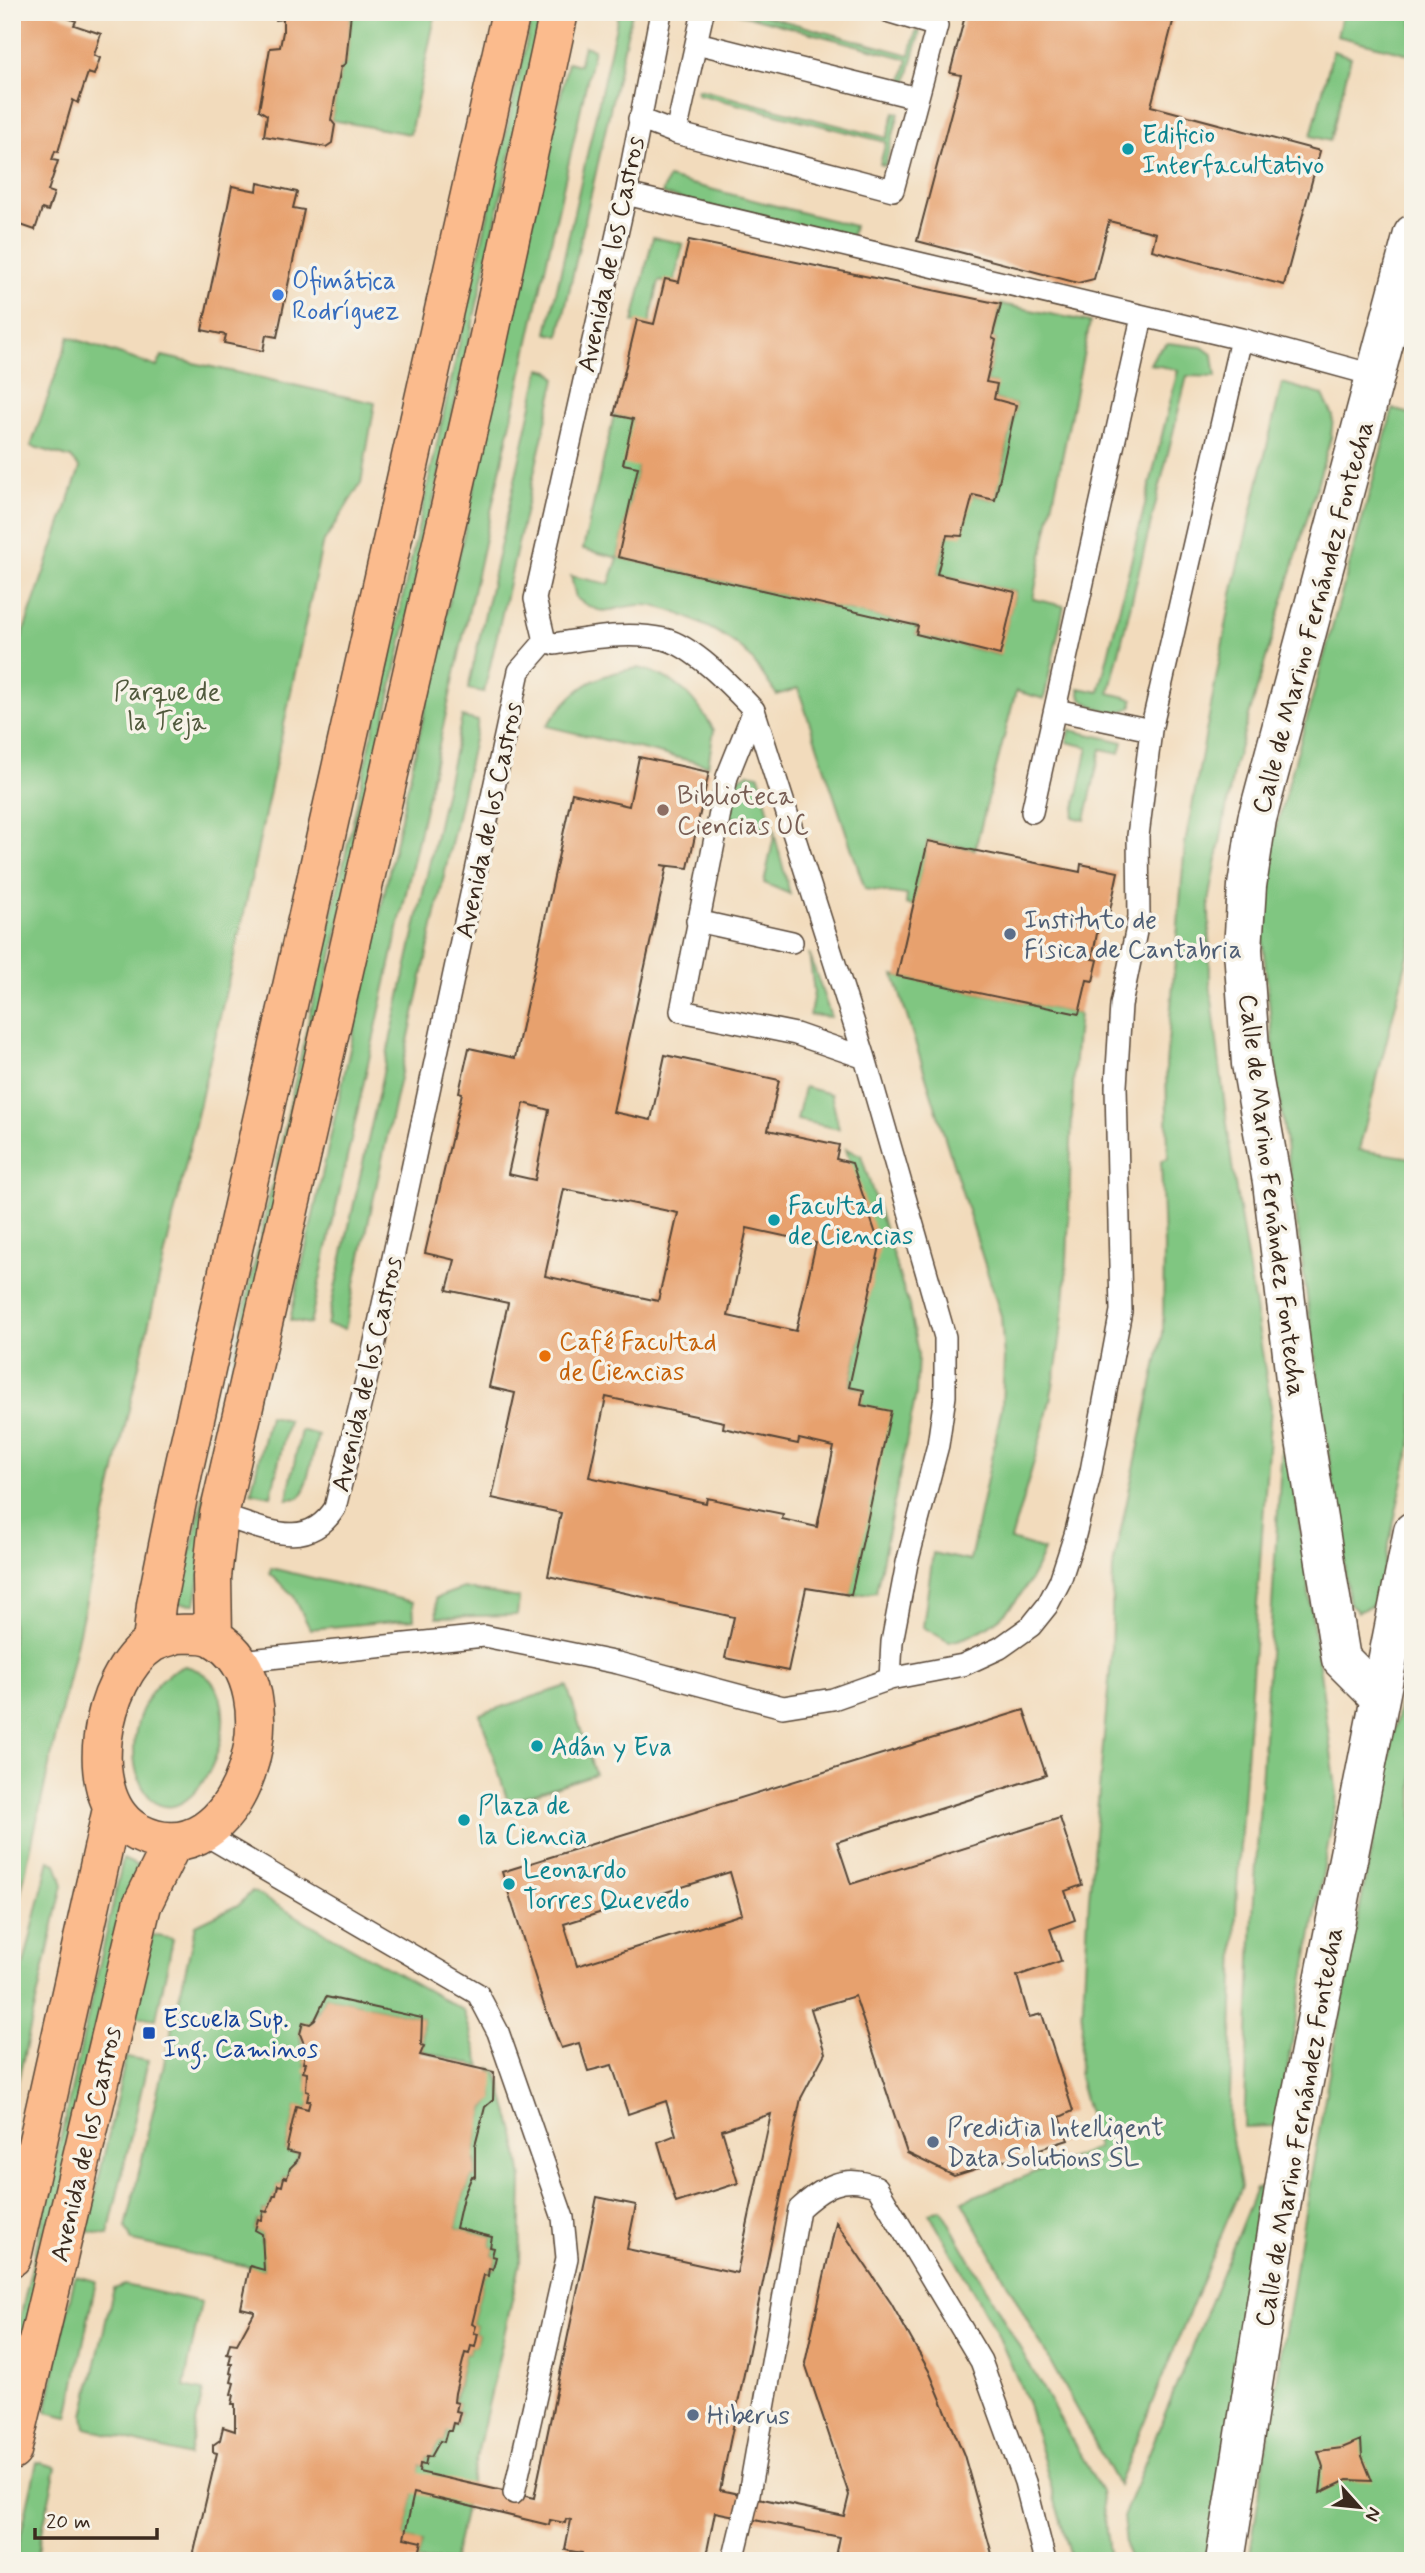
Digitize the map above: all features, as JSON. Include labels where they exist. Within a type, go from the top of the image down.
[{"type":"main road","points":[[152,1643],[156,1605],[183,1472],[511,12]]},
{"type":"main road","points":[[227,1649],[177,1634],[152,1643],[132,1662],[108,1711],[100,1750],[112,1809],[130,1828],[146,1837],[189,1838],[226,1810],[244,1779],[256,1733],[253,1688],[227,1649],[212,1577],[219,1515],[483,364],[559,12]]},
{"type":"main road","name":"Avenida de los Castros","points":[[13,2250],[112,1809]]},
{"type":"main road","name":"Avenida de los Castros","points":[[12,2451],[142,1905],[189,1838]]},
{"type":"street","name":"Calle de Marino Fernández Fontecha","points":[[1378,1696],[1340,1659],[1295,1379],[1272,1182],[1251,1064],[1244,949],[1247,886],[1257,819],[1413,233]]},
{"type":"street","name":"Calle de Marino Fernández Fontecha","points":[[1225,2561],[1289,2158],[1378,1696],[1413,1531]]},
{"type":"lane","name":"Avenida de los Castros","points":[[219,1515],[293,1535],[309,1533],[324,1525],[335,1508],[370,1365],[519,671],[545,641],[535,599],[626,194],[661,12]]},
{"type":"lane","points":[[676,132],[703,12]]},
{"type":"lane","points":[[639,119],[676,132],[892,190],[918,98],[932,19],[890,12]]},
{"type":"lane","points":[[697,43],[918,98]]},
{"type":"lane","points":[[626,194],[1241,339],[1377,376]]},
{"type":"lane","points":[[1032,812],[1142,317]]},
{"type":"lane","points":[[227,1649],[484,1636],[618,1663],[783,1707],[833,1699],[890,1679],[963,1665],[1000,1648],[1031,1626],[1047,1606],[1060,1581],[1075,1535],[1091,1471],[1121,1311],[1116,1086],[1121,1005],[1139,917],[1138,836],[1151,730],[1241,339]]},
{"type":"lane","points":[[545,641],[555,644],[625,635],[667,639],[718,671],[754,710],[865,1058],[945,1337],[945,1396],[938,1445],[907,1563],[892,1642],[890,1679]]},
{"type":"lane","points":[[754,710],[727,777],[681,1011],[796,1034],[865,1058]]},
{"type":"lane","points":[[1056,710],[1151,730]]},
{"type":"lane","points":[[697,921],[792,942]]},
{"type":"lane","points":[[189,1838],[478,1994],[498,2032],[563,2218],[567,2258],[513,2493]]},
{"type":"lane","points":[[733,2561],[749,2494],[799,2209],[823,2187],[848,2180],[877,2187],[981,2361],[1025,2482],[1045,2561]]},
{"type":"green space","points":[[351,12],[436,12],[410,134],[331,120],[341,67],[346,63]]},
{"type":"green space","points":[[533,12],[542,12],[240,1370],[231,1369]]},
{"type":"green space","points":[[619,12],[632,12],[559,336],[547,333]]},
{"type":"green space","points":[[733,12],[751,12],[910,55],[916,31],[920,32],[906,85],[902,83],[908,59]]},
{"type":"green space","points":[[1343,12],[1413,12],[1413,55],[1337,36]]},
{"type":"green space","points":[[584,46],[594,49],[310,1324],[290,1320],[568,62],[579,65]]},
{"type":"green space","points":[[1333,51],[1351,57],[1330,141],[1311,136]]},
{"type":"green space","points":[[698,89],[887,138],[894,112],[899,113],[885,166],[880,164],[886,142],[697,94]]},
{"type":"green space","points":[[668,178],[854,226],[850,242],[662,194]]},
{"type":"green space","points":[[653,237],[683,244],[674,284],[659,281],[649,326],[633,322]]},
{"type":"green space","points":[[1001,304],[1090,322],[1033,599],[1064,606],[1044,699],[1016,691],[975,849],[928,841],[914,906],[906,904],[907,895],[865,889],[798,688],[777,695],[752,660],[739,647],[714,630],[683,616],[654,606],[631,606],[603,611],[587,605],[576,598],[571,576],[609,584],[618,558],[583,549],[614,415],[633,419],[638,467],[618,557],[918,626],[916,634],[999,655],[1015,592],[937,574],[947,535],[973,495],[995,500],[1016,405],[994,399],[996,384],[986,382],[996,340],[992,338]]},
{"type":"green space","name":"Parque de la Teja","points":[[69,337],[157,367],[162,356],[375,403],[361,483],[322,545],[244,913],[125,1426],[12,1932],[12,653],[19,645],[80,468],[71,458],[31,446]]},
{"type":"green space","points":[[1168,343],[1202,347],[1213,355],[1216,377],[1187,376],[1109,693],[1133,699],[1132,707],[1113,711],[1099,708],[1081,699],[1079,688],[1099,692],[1178,370],[1150,364],[1156,353]]},
{"type":"green space","points":[[540,369],[550,371],[556,378],[484,692],[468,689]]},
{"type":"green space","points":[[1282,383],[1323,395],[1333,416],[1331,437],[1234,767],[1209,902],[1210,983],[1232,1165],[1271,1407],[1237,1888],[1229,2124],[1241,2187],[1118,2485],[962,2201],[1097,2148],[1079,2077],[1089,1898],[1111,1659],[1113,1567],[1163,1333],[1161,1161],[1168,1158],[1166,1065],[1185,844],[1232,594]]},
{"type":"green space","points":[[1393,409],[1413,415],[1413,936],[1359,1150],[1413,1158],[1413,1434],[1376,1604],[1358,1612],[1349,1603],[1277,1079],[1262,935],[1275,832]]},
{"type":"green space","points":[[639,668],[675,683],[699,708],[714,730],[708,765],[546,726],[585,685],[608,675]]},
{"type":"green space","points":[[462,717],[478,721],[345,1329],[327,1325]]},
{"type":"green space","points":[[1070,730],[1123,742],[1120,753],[1101,749],[1085,820],[1073,817],[1088,747],[1067,742]]},
{"type":"green space","points":[[748,773],[759,775],[774,832],[730,816],[738,779]]},
{"type":"green space","points":[[774,834],[790,894],[764,883]]},
{"type":"green space","points":[[809,953],[831,1017],[810,1015],[814,992]]},
{"type":"green space","points":[[894,975],[1079,1014],[1072,1107],[1068,1247],[1060,1340],[1044,1425],[1011,1540],[1044,1550],[1029,1582],[1009,1609],[982,1630],[949,1642],[923,1627],[933,1553],[970,1561],[1002,1406],[1004,1359],[1001,1316]]},
{"type":"green space","points":[[804,1087],[831,1094],[839,1129],[797,1120]]},
{"type":"green space","points":[[846,1149],[861,1155],[909,1306],[918,1354],[916,1394],[876,1592],[850,1596],[889,1412],[861,1405],[863,1390],[850,1386],[878,1248]]},
{"type":"green space","points":[[1284,1412],[1337,1795],[1277,2126],[1244,2127],[1253,1914]]},
{"type":"green space","points":[[269,1416],[288,1420],[271,1496],[251,1492]]},
{"type":"green space","points":[[221,1418],[229,1418],[195,1604],[179,1603]]},
{"type":"green space","points":[[301,1430],[318,1435],[304,1492],[299,1498],[287,1499]]},
{"type":"green space","points":[[271,1568],[413,1602],[414,1619],[310,1629],[293,1595],[270,1574]]},
{"type":"green space","points":[[463,1588],[519,1598],[517,1615],[437,1617],[436,1598]]},
{"type":"green space","points":[[1413,1639],[1413,2561],[1249,2561],[1325,2099]]},
{"type":"green space","points":[[185,1666],[211,1681],[222,1706],[221,1737],[212,1767],[195,1791],[176,1805],[156,1803],[139,1779],[135,1764],[136,1730],[148,1697],[158,1683],[171,1672]]},
{"type":"green space","points":[[567,1686],[595,1774],[508,1802],[480,1714]]},
{"type":"green space","points":[[123,1859],[146,1870],[12,2402],[12,2355]]},
{"type":"green space","points":[[49,1860],[56,1863],[63,1885],[12,2107],[12,2014]]},
{"type":"green space","points":[[252,1891],[464,2011],[481,2067],[423,2051],[422,2018],[326,1997],[310,2024],[303,2023],[300,2034],[310,2101],[308,2109],[296,2107],[286,2150],[299,2154],[287,2178],[284,2177],[282,2186],[278,2185],[267,2212],[263,2211],[262,2220],[257,2220],[255,2230],[262,2234],[261,2241],[264,2242],[264,2270],[132,2241],[126,2228],[196,1925],[240,1904]]},
{"type":"green space","points":[[152,1935],[173,1939],[156,2019],[133,2016]]},
{"type":"green space","points":[[126,2057],[148,2061],[108,2235],[87,2231]]},
{"type":"green space","points":[[491,2068],[497,2072],[516,2139],[522,2180],[520,2264],[453,2561],[417,2561],[422,2542],[404,2538],[420,2464],[425,2465],[427,2456],[431,2457],[440,2441],[444,2442],[453,2423],[457,2424],[460,2412],[456,2411],[458,2403],[454,2402],[465,2353],[469,2354],[471,2346],[475,2346],[478,2335],[474,2333],[476,2326],[472,2324],[484,2275],[487,2276],[489,2268],[494,2269],[496,2257],[492,2256],[494,2248],[490,2247],[492,2237],[456,2228],[463,2197],[472,2176],[475,2177],[476,2160],[473,2160],[477,2135],[485,2110],[493,2099]]},
{"type":"green space","points":[[1268,2186],[1208,2561],[1128,2561],[1123,2517],[1256,2189]]},
{"type":"green space","points":[[941,2209],[1101,2491],[1110,2561],[1072,2561],[1027,2401],[997,2333],[929,2213]]},
{"type":"green space","points":[[75,2276],[96,2281],[68,2417],[46,2412]]},
{"type":"green space","points":[[125,2285],[201,2302],[184,2387],[203,2391],[189,2456],[86,2428],[84,2415],[111,2299],[114,2289]]},
{"type":"green space","points":[[37,2462],[56,2467],[36,2561],[15,2561]]},
{"type":"building","points":[[20,12],[29,15],[30,12],[52,12],[76,21],[74,25],[101,34],[94,55],[100,58],[94,75],[88,73],[78,103],[73,100],[58,152],[55,151],[52,160],[58,161],[48,191],[54,193],[48,211],[42,209],[35,230],[12,222],[12,28]]},
{"type":"building","points":[[273,12],[351,12],[346,63],[341,67],[331,120],[335,125],[332,143],[326,147],[264,136],[267,115],[259,110],[270,48],[280,47],[283,32],[283,19],[276,20]]},
{"type":"building","name":"Edificio Interfacultativo","points":[[966,12],[1195,12],[1194,18],[1175,14],[1151,106],[1320,151],[1284,285],[1152,250],[1156,233],[1109,221],[1094,279],[1078,283],[917,241],[961,75],[950,73]]},
{"type":"building","points":[[258,183],[297,192],[293,208],[304,210],[277,337],[266,335],[263,351],[224,343],[226,335],[202,330],[232,186],[257,191]]},
{"type":"building","points":[[689,240],[1001,304],[992,338],[996,340],[986,382],[997,384],[994,399],[1016,405],[995,500],[973,495],[962,536],[947,535],[937,574],[1015,592],[1000,655],[916,634],[918,626],[618,557],[638,467],[623,464],[633,419],[614,415],[637,320],[654,324],[665,279],[679,282]]},
{"type":"building","name":"Facultad de Ciencias","points":[[639,757],[709,772],[688,868],[661,865],[667,866],[613,1112],[651,1120],[665,1055],[779,1080],[768,1130],[839,1145],[836,1159],[852,1163],[880,1246],[849,1387],[864,1390],[861,1405],[891,1411],[851,1595],[806,1588],[788,1671],[725,1658],[734,1617],[548,1576],[561,1513],[492,1498],[515,1393],[489,1387],[508,1303],[447,1290],[455,1260],[425,1253],[462,1093],[459,1092],[469,1048],[515,1058],[572,793],[629,806]],"holes":[[[524,1103],[549,1110],[535,1180],[508,1174]],[[564,1189],[678,1213],[658,1301],[545,1276]],[[747,1228],[816,1243],[796,1331],[728,1316]],[[606,1397],[724,1422],[723,1428],[798,1444],[799,1439],[834,1447],[817,1527],[782,1519],[783,1514],[707,1498],[706,1503],[589,1477]]]},
{"type":"building","points":[[928,841],[1080,872],[1081,864],[1118,872],[1109,915],[1101,913],[1092,959],[1098,960],[1093,981],[1087,980],[1079,1014],[897,976]]},
{"type":"building","points":[[1024,1710],[1046,1775],[837,1842],[851,1884],[1060,1818],[1082,1885],[1065,1891],[1075,1920],[1050,1929],[1061,1961],[1017,1976],[1029,2017],[1042,2014],[1073,2111],[1060,2117],[1068,2140],[954,2176],[907,2153],[855,1996],[811,2009],[825,2053],[801,2098],[720,2490],[844,2516],[849,2495],[805,2363],[836,2222],[891,2303],[929,2371],[964,2455],[994,2561],[835,2561],[840,2537],[715,2512],[705,2561],[581,2561],[582,2553],[565,2550],[571,2520],[566,2519],[565,2523],[550,2520],[549,2525],[414,2493],[404,2538],[422,2542],[417,2561],[192,2561],[217,2453],[213,2452],[213,2445],[220,2440],[223,2427],[235,2431],[235,2404],[232,2404],[234,2395],[231,2394],[234,2383],[231,2382],[233,2374],[230,2373],[232,2364],[229,2364],[231,2355],[227,2354],[230,2343],[237,2344],[254,2313],[241,2308],[250,2266],[264,2270],[262,2234],[255,2230],[258,2219],[262,2220],[263,2211],[267,2212],[276,2195],[278,2185],[282,2186],[284,2177],[287,2178],[290,2168],[297,2161],[299,2154],[286,2151],[296,2106],[308,2109],[310,2101],[307,2101],[307,2073],[303,2072],[306,2063],[303,2063],[304,2044],[300,2034],[303,2022],[310,2024],[315,2020],[326,1997],[422,2018],[421,2045],[424,2046],[420,2055],[494,2072],[493,2100],[485,2107],[475,2146],[475,2177],[472,2176],[463,2197],[456,2228],[492,2237],[490,2247],[494,2248],[492,2256],[496,2257],[493,2269],[489,2268],[488,2276],[484,2275],[472,2324],[476,2326],[474,2333],[478,2334],[475,2347],[471,2346],[469,2354],[465,2353],[455,2393],[454,2402],[458,2403],[456,2411],[460,2412],[457,2424],[453,2423],[444,2442],[440,2441],[431,2457],[427,2456],[425,2465],[420,2464],[419,2472],[534,2498],[597,2197],[636,2205],[627,2249],[737,2273],[771,2114],[722,2130],[738,2183],[676,2203],[658,2142],[676,2135],[666,2101],[628,2114],[612,2065],[588,2071],[579,2043],[561,2048],[543,2002],[502,1872]],"holes":[[[730,1872],[742,1914],[577,1966],[564,1924]]]},
{"type":"building","points":[[1361,2440],[1362,2456],[1372,2481],[1347,2480],[1320,2493],[1323,2467],[1318,2451],[1342,2448]]},
{"type":"place","name":"Edificio Interfacultativo","points":[[1128,149]]},
{"type":"place","name":"Ofimática Rodríguez","points":[[278,295]]},
{"type":"place","name":"Biblioteca Ciencias UC","points":[[663,810]]},
{"type":"place","name":"Instituto de Física de Cantabria","points":[[1010,934]]},
{"type":"place","name":"Facultad de Ciencias","points":[[774,1220]]},
{"type":"place","name":"Café Facultad de Ciencias","points":[[545,1356]]},
{"type":"place","name":"Adán y Eva","points":[[537,1746]]},
{"type":"place","name":"Plaza de la Ciencia","points":[[464,1820]]},
{"type":"place","name":"Leonardo Torres Quevedo","points":[[509,1884]]},
{"type":"place","name":"Escuela Sup. Ing. Caminos","points":[[149,2033]]},
{"type":"place","name":"Predictia Intelligent Data Solutions SL","points":[[933,2142]]},
{"type":"place","name":"Hiberus","points":[[693,2415]]}]
